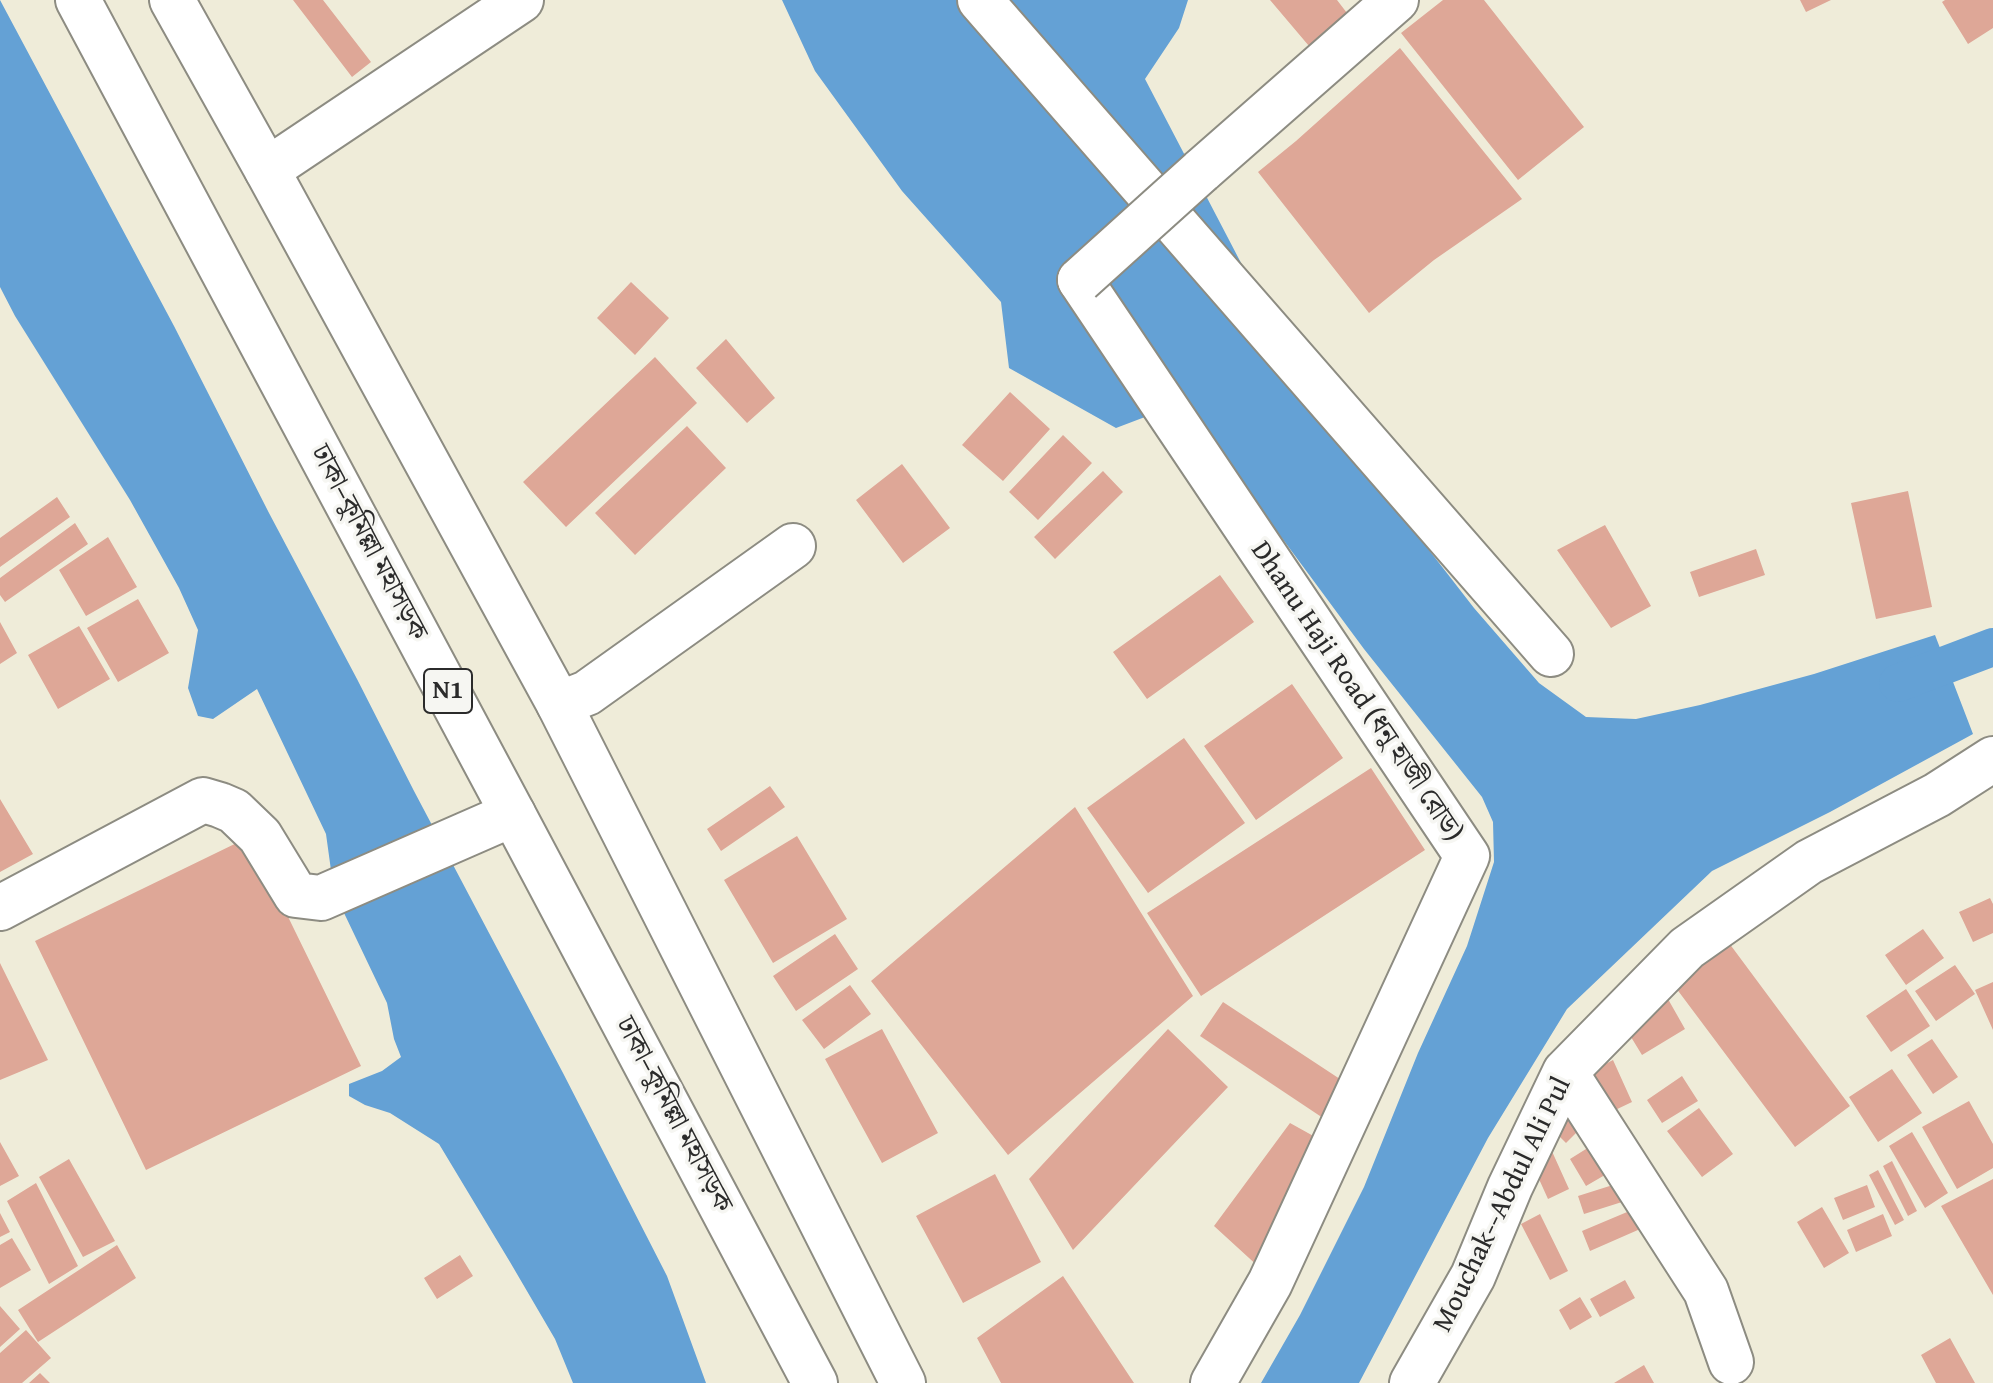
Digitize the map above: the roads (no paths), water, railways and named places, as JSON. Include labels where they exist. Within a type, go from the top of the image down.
[{"type":"main road","name":"ঢাকা–কুমিল্লা মহাসড়ক","points":[[78,0],[815,1383]]},
{"type":"main road","points":[[172,0],[559,704],[903,1383]]},
{"type":"main road","points":[[267,170],[521,0]]},
{"type":"main road","points":[[980,0],[1551,654]]},
{"type":"main road","name":"Dhanu Haji Road (ধনু হাজী রোড)","points":[[1213,1383],[1270,1283],[1467,856],[1080,280],[1396,0]]},
{"type":"main road","points":[[559,704],[587,693],[793,546]]},
{"type":"main road","name":"Mouchak--Abdul Ali Pul","points":[[1412,1383],[1473,1276],[1510,1187],[1565,1072],[1687,948],[1809,862],[1937,795],[1993,759]]},
{"type":"main road","points":[[0,908],[203,800],[234,811],[260,836],[296,895],[321,898],[513,814]]},
{"type":"main road","points":[[1565,1072],[1706,1291],[1731,1362]]},
{"type":"water","points":[[0,0],[174,326],[667,1276],[706,1383],[573,1383],[555,1339],[439,1144],[390,1113],[349,1096],[349,1084],[382,1071],[401,1057],[387,1003],[334,892],[326,834],[257,689],[213,719],[198,716],[188,688],[198,630],[179,588],[130,500],[0,287]]},
{"type":"water","points":[[782,0],[1188,0],[1179,28],[1145,79],[1287,351],[1398,510],[1474,608],[1539,683],[1586,717],[1636,719],[1700,705],[1814,674],[1935,635],[1973,734],[1830,812],[1712,871],[1567,1009],[1488,1138],[1359,1383],[1261,1383],[1300,1315],[1364,1187],[1418,1053],[1467,946],[1494,862],[1493,822],[1482,797],[1364,649],[1239,480],[1166,409],[1116,428],[1009,368],[1001,302],[902,191],[815,71]]},
{"type":"waterway","points":[[1898,683],[1993,647]]}]
